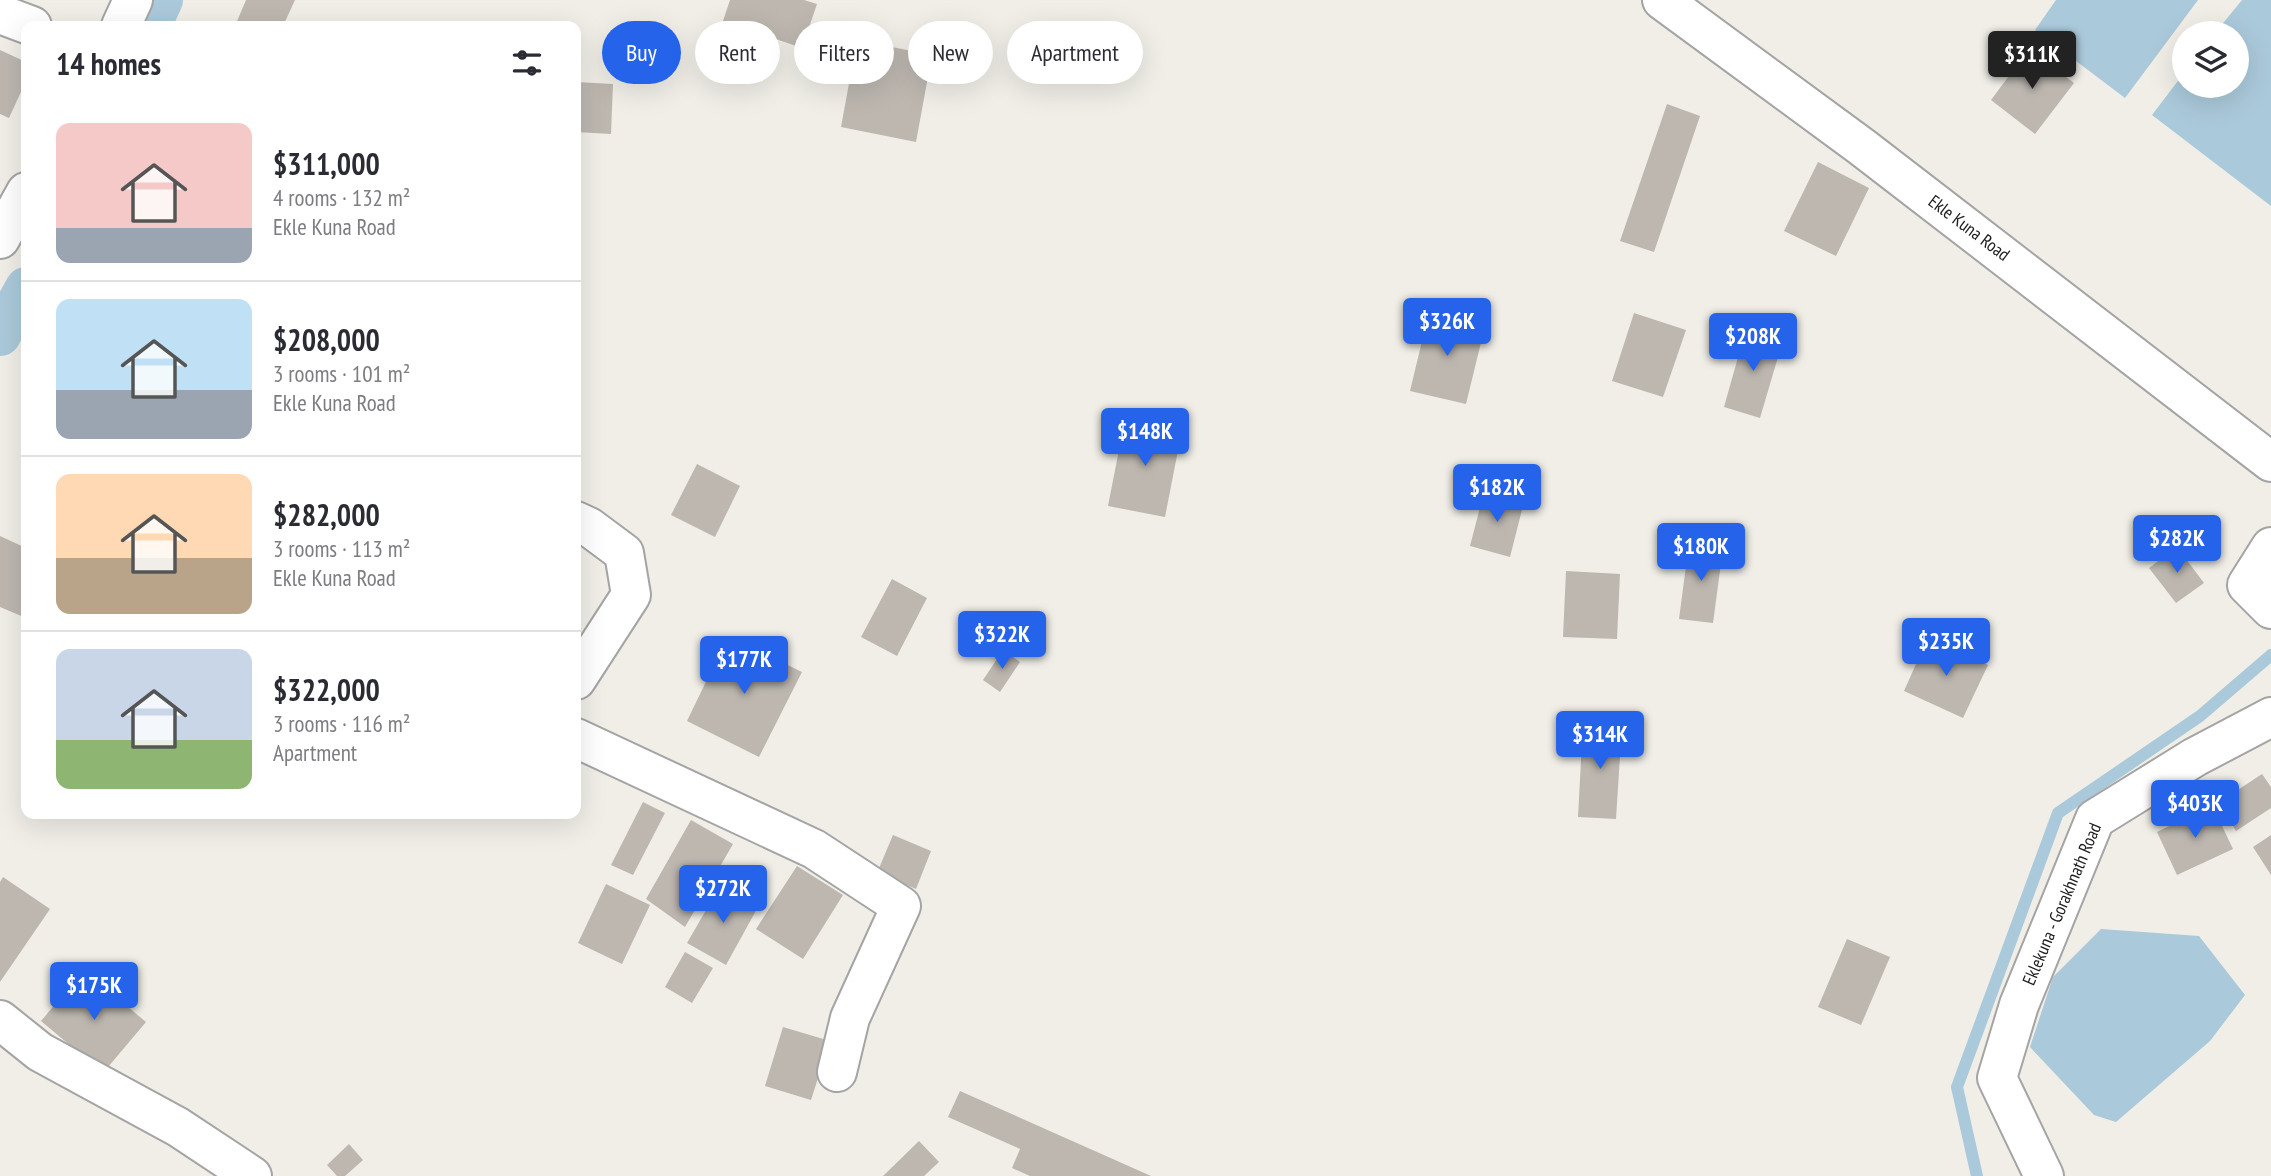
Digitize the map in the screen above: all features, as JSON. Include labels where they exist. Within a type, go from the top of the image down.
[{"type":"street","points":[[123,21],[133,0]]},
{"type":"street","name":"Ekle Kuna Road","points":[[1662,0],[1971,230],[2271,462]]},
{"type":"street","points":[[0,15],[21,22]]},
{"type":"street","points":[[0,239],[21,201]]},
{"type":"street","points":[[581,523],[624,552],[631,594],[581,672]]},
{"type":"street","points":[[2259,597],[2271,547]]},
{"type":"street","name":"Eklekuna - Gorakhnath Road","points":[[2044,1176],[1997,1078],[2019,1005],[2095,818],[2195,757],[2271,717]]},
{"type":"street","points":[[581,740],[814,849],[901,906],[850,1018],[837,1072]]},
{"type":"street","points":[[0,1020],[40,1052],[178,1127],[253,1176]]},
{"type":"water","points":[[2056,0],[2198,0],[2182,21],[2172,21],[2172,35],[2125,98],[2035,30]]},
{"type":"water","points":[[2242,0],[2271,0],[2271,206],[2152,115],[2172,89],[2172,98],[2249,98],[2249,21],[2225,21]]},
{"type":"water","points":[[2101,929],[2199,936],[2245,995],[2210,1041],[2116,1122],[2094,1115],[2030,1047],[2053,977]]},
{"type":"building","points":[[246,0],[295,0],[285,21],[237,21]]},
{"type":"building","points":[[730,0],[804,0],[817,4],[811,21],[794,21],[794,45],[780,40],[780,21],[723,21]]},
{"type":"building","points":[[894,47],[908,50],[908,84],[927,84],[916,142],[841,127],[849,84],[894,84]]},
{"type":"building","points":[[2029,49],[2074,83],[2035,134],[1991,100]]},
{"type":"building","points":[[0,50],[21,60],[21,92],[9,118],[0,114]]},
{"type":"building","points":[[581,82],[613,84],[611,134],[581,132]]},
{"type":"building","points":[[1667,104],[1700,116],[1654,252],[1620,241]]},
{"type":"building","points":[[1818,162],[1869,188],[1836,256],[1784,231]]},
{"type":"building","points":[[1429,312],[1485,326],[1466,404],[1410,391]]},
{"type":"building","points":[[1634,313],[1686,330],[1663,397],[1612,381]]},
{"type":"building","points":[[1746,329],[1783,340],[1760,418],[1724,407]]},
{"type":"building","points":[[1125,419],[1182,430],[1165,517],[1108,506]]},
{"type":"building","points":[[697,464],[740,486],[715,537],[671,515]]},
{"type":"building","points":[[1484,492],[1524,502],[1510,557],[1470,546]]},
{"type":"building","points":[[0,536],[21,546],[21,616],[0,607]]},
{"type":"building","points":[[1689,543],[1723,548],[1713,623],[1679,619]]},
{"type":"building","points":[[2177,547],[2204,583],[2176,603],[2149,568]]},
{"type":"building","points":[[1566,571],[1620,574],[1617,639],[1563,637]]},
{"type":"building","points":[[892,579],[927,598],[897,656],[861,637]]},
{"type":"building","points":[[728,636],[802,672],[759,757],[687,721]]},
{"type":"building","points":[[1928,637],[1988,665],[1963,718],[1904,691]]},
{"type":"building","points":[[1003,650],[1020,662],[1000,692],[983,680]]},
{"type":"building","points":[[1583,723],[1622,725],[1616,819],[1578,817]]},
{"type":"building","points":[[2262,774],[2271,787],[2271,808],[2236,831],[2218,803]]},
{"type":"building","points":[[643,802],[665,813],[633,875],[611,865]]},
{"type":"building","points":[[2212,805],[2233,849],[2177,875],[2157,832]]},
{"type":"building","points":[[691,820],[733,844],[685,927],[646,899]]},
{"type":"building","points":[[893,835],[931,851],[916,889],[877,873]]},
{"type":"building","points":[[2271,835],[2271,875],[2253,847]]},
{"type":"building","points":[[797,866],[843,895],[803,959],[756,929]]},
{"type":"building","points":[[3,877],[50,909],[0,982],[0,882]]},
{"type":"building","points":[[606,884],[650,905],[622,964],[578,943]]},
{"type":"building","points":[[720,886],[758,907],[726,965],[687,943]]},
{"type":"building","points":[[1847,939],[1890,957],[1861,1025],[1818,1007]]},
{"type":"building","points":[[685,952],[713,968],[692,1003],[665,987]]},
{"type":"building","points":[[84,970],[146,1022],[103,1073],[41,1021]]},
{"type":"building","points":[[783,1027],[830,1041],[811,1100],[765,1086]]},
{"type":"building","points":[[960,1091],[1151,1176],[1030,1176],[1012,1168],[1020,1149],[948,1117]]},
{"type":"building","points":[[919,1141],[939,1162],[924,1176],[883,1176]]},
{"type":"building","points":[[349,1144],[363,1160],[345,1176],[337,1176],[327,1165]]},
{"type":"waterway","points":[[152,21],[162,0]]},
{"type":"waterway","points":[[0,335],[21,297]]},
{"type":"waterway","points":[[1977,1176],[1957,1087],[2058,813],[2200,716],[2271,655]]}]
